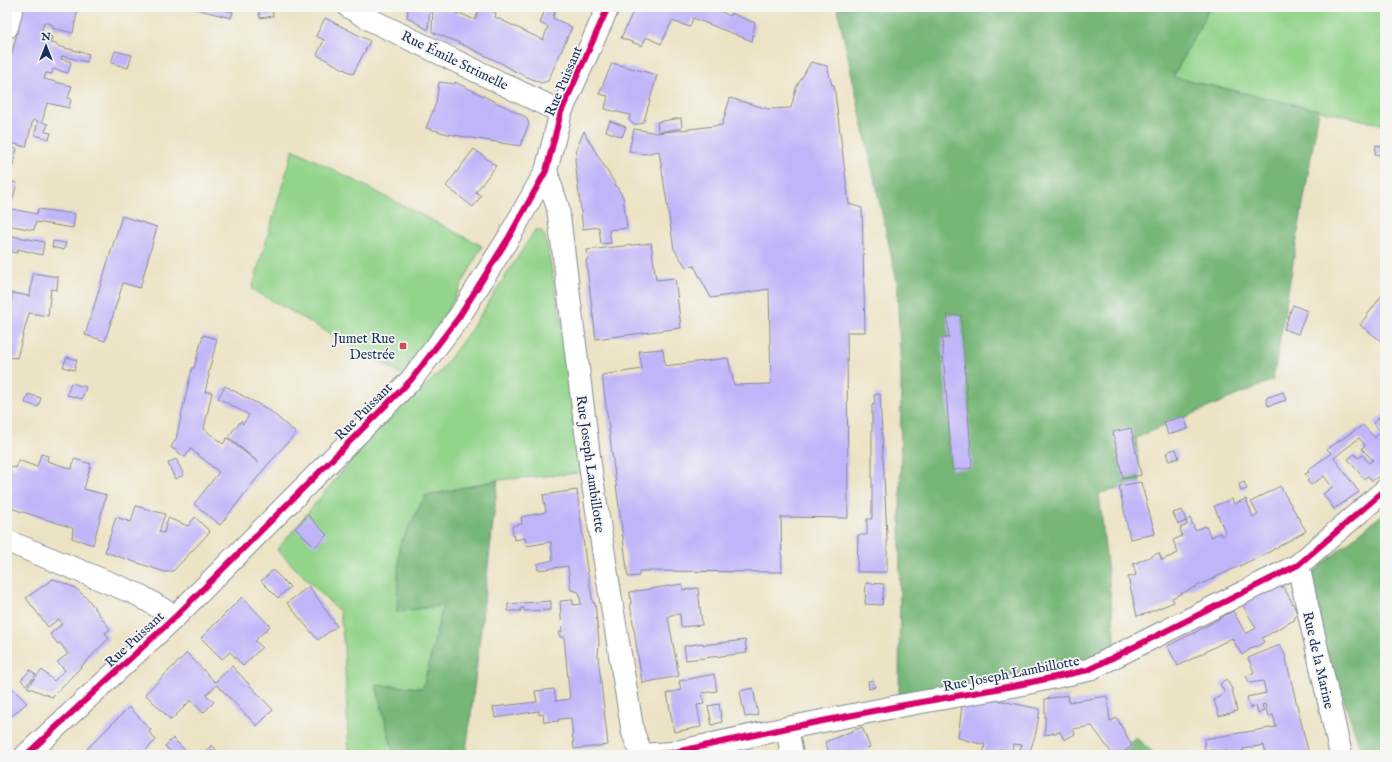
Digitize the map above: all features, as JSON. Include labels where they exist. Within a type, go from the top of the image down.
[{"type":"street","points":[[7,27],[12,7]]},
{"type":"street","name":"Rue Émile Strimelle","points":[[349,7],[371,20],[561,112]]},
{"type":"street","name":"Rue Puissant","points":[[26,755],[175,617],[411,380],[459,318],[509,236],[546,171],[561,112],[608,7]]},
{"type":"street","name":"Rue Joseph Lambillotte","points":[[546,171],[558,208],[591,472],[610,600],[632,733],[642,755],[671,753],[787,728],[1013,686],[1088,670],[1298,565],[1385,490]]},
{"type":"street","points":[[7,541],[139,595],[175,617]]},
{"type":"street","name":"Rue de la Marine","points":[[1298,565],[1341,755]]},
{"type":"street","points":[[787,728],[792,755]]},
{"type":"green space","points":[[837,7],[1210,7],[1173,77],[1319,110],[1273,380],[1136,438],[1140,485],[1099,493],[1117,655],[899,706],[901,376],[897,282]]},
{"type":"green space","points":[[1210,7],[1385,7],[1385,125],[1173,77]]},
{"type":"green space","points":[[293,149],[482,246],[411,380],[252,289]]},
{"type":"green space","points":[[535,230],[541,230],[545,236],[591,472],[498,480],[425,496],[397,612],[443,605],[423,688],[376,685],[394,755],[349,755],[344,647],[340,612],[277,550],[366,442],[439,373],[472,328]]},
{"type":"green space","points":[[498,480],[465,755],[394,755],[376,685],[423,688],[443,605],[397,612],[399,546],[425,496]]},
{"type":"green space","points":[[1385,512],[1385,755],[1363,755],[1302,581]]},
{"type":"green space","points":[[1135,737],[1156,755],[1118,755]]},
{"type":"building","points":[[20,7],[78,7],[73,33],[52,28],[53,25],[44,22],[41,35],[52,37],[50,43],[57,44],[57,46],[89,54],[87,62],[62,56],[61,59],[71,62],[68,73],[53,69],[52,74],[46,73],[44,79],[72,86],[68,98],[71,99],[69,108],[47,103],[42,122],[48,124],[45,132],[51,133],[49,139],[35,135],[38,121],[33,120],[26,147],[7,142],[7,73],[21,17]]},
{"type":"building","points":[[188,7],[226,7],[225,10],[233,12],[231,18]]},
{"type":"building","points":[[258,7],[272,7],[273,16],[260,18]]},
{"type":"building","points":[[408,7],[430,7],[428,30],[407,17]]},
{"type":"building","points":[[433,7],[457,7],[457,14],[462,14],[475,20],[480,7],[484,7],[496,13],[495,17],[543,40],[548,27],[540,23],[546,7],[554,7],[556,8],[553,18],[572,27],[548,81],[541,83],[455,41],[432,32]]},
{"type":"building","points":[[635,7],[711,7],[730,16],[731,13],[755,23],[752,41],[693,18],[690,27],[672,21],[661,44],[646,37],[642,46],[621,38]]},
{"type":"building","points":[[325,18],[370,41],[353,74],[317,55],[324,40],[316,36]]},
{"type":"building","points":[[115,51],[132,55],[128,68],[111,63]]},
{"type":"building","points":[[811,62],[827,66],[832,85],[834,85],[849,204],[862,208],[865,332],[847,332],[848,518],[781,517],[782,572],[639,571],[639,576],[628,577],[602,375],[642,369],[639,351],[663,349],[665,366],[728,358],[734,385],[771,384],[769,289],[711,298],[694,266],[686,267],[674,249],[659,151],[644,154],[629,151],[634,129],[657,133],[722,125],[730,98],[768,109],[791,108],[796,88]]},
{"type":"building","points":[[612,63],[657,75],[644,121],[640,124],[633,124],[629,120],[630,115],[605,109],[608,96],[599,94]]},
{"type":"building","points":[[439,82],[455,84],[455,82],[526,117],[529,124],[520,146],[448,134],[426,128],[436,103]]},
{"type":"building","points":[[681,118],[682,128],[658,132],[657,122]]},
{"type":"building","points":[[610,121],[626,127],[622,137],[606,131]]},
{"type":"building","points":[[584,131],[623,197],[627,228],[609,230],[611,243],[601,244],[599,227],[583,229],[575,160],[577,148]]},
{"type":"building","points":[[1376,145],[1385,147],[1385,156],[1375,154]]},
{"type":"building","points":[[7,147],[17,149],[9,181],[17,183],[12,202],[7,201]]},
{"type":"building","points":[[474,149],[496,166],[476,192],[481,196],[473,207],[446,186]]},
{"type":"building","points":[[7,208],[37,214],[38,209],[75,214],[73,228],[36,222],[34,230],[7,225]]},
{"type":"building","points":[[122,216],[157,227],[140,288],[123,283],[105,341],[85,335]]},
{"type":"building","points":[[7,235],[44,242],[42,255],[18,249],[17,253],[8,251],[7,255]]},
{"type":"building","points":[[53,241],[66,243],[64,250],[52,247]]},
{"type":"building","points":[[651,243],[656,280],[675,278],[681,328],[596,339],[586,260],[588,260],[587,250]]},
{"type":"building","points":[[33,273],[58,277],[57,290],[51,289],[48,316],[29,313],[17,358],[7,357],[7,311],[10,311],[12,293],[30,296]]},
{"type":"building","points":[[1385,291],[1385,344],[1360,325]]},
{"type":"building","points":[[1293,305],[1307,311],[1298,334],[1284,329]]},
{"type":"building","points":[[947,315],[961,315],[972,468],[952,470],[942,338],[949,338]]},
{"type":"building","points":[[203,335],[217,339],[205,392],[212,392],[204,429],[223,444],[227,438],[259,463],[228,437],[241,421],[243,424],[249,415],[218,398],[225,386],[269,410],[296,433],[265,468],[220,525],[194,504],[219,472],[191,449],[185,457],[171,447],[176,439],[192,368],[194,368]]},
{"type":"building","points":[[67,357],[77,360],[74,370],[63,367]]},
{"type":"building","points":[[71,383],[86,387],[82,399],[67,395]]},
{"type":"building","points":[[1283,392],[1286,400],[1268,406],[1266,398]]},
{"type":"building","points":[[28,394],[41,398],[38,407],[25,403]]},
{"type":"building","points":[[880,394],[887,536],[887,572],[857,572],[858,535],[867,535],[867,519],[872,519],[872,405],[875,404],[874,395]]},
{"type":"building","points":[[1385,413],[1385,472],[1372,481],[1368,476],[1364,479],[1348,459],[1355,454],[1358,458],[1363,455],[1369,463],[1373,460],[1362,449],[1365,445],[1359,438],[1334,458],[1359,492],[1334,509],[1323,494],[1332,487],[1324,476],[1311,485],[1307,481],[1309,479],[1305,474],[1309,472],[1308,470],[1331,453],[1327,449],[1363,425],[1375,438],[1378,434],[1380,436],[1383,434],[1373,423]]},
{"type":"building","points":[[1184,416],[1188,429],[1168,435],[1164,422]]},
{"type":"building","points":[[1131,428],[1141,475],[1123,479],[1113,432]]},
{"type":"building","points":[[1176,449],[1179,458],[1169,461],[1166,453]]},
{"type":"building","points":[[41,454],[48,456],[47,461],[72,469],[74,459],[91,464],[84,489],[106,495],[93,545],[72,538],[73,528],[7,507],[7,466],[16,468],[18,460],[37,467]]},
{"type":"building","points":[[176,459],[184,475],[175,479],[168,463]]},
{"type":"building","points":[[1141,482],[1155,534],[1130,539],[1119,486]]},
{"type":"building","points":[[1244,482],[1247,489],[1241,491],[1239,484]]},
{"type":"building","points":[[1280,486],[1306,531],[1269,552],[1172,598],[1174,602],[1137,616],[1128,577],[1136,575],[1133,564],[1159,553],[1162,560],[1178,553],[1173,540],[1182,536],[1180,528],[1187,525],[1186,521],[1190,518],[1195,530],[1206,526],[1211,537],[1220,533],[1222,536],[1226,534],[1214,506],[1232,499],[1234,504],[1246,499],[1253,517],[1258,515],[1251,502]]},
{"type":"building","points":[[577,490],[586,563],[593,603],[595,603],[599,642],[598,656],[608,745],[574,749],[571,718],[558,719],[559,721],[544,722],[543,714],[539,715],[539,711],[495,718],[493,707],[537,702],[535,691],[554,689],[556,701],[570,699],[564,637],[560,637],[559,632],[562,632],[560,601],[573,600],[573,605],[581,604],[579,592],[571,590],[568,566],[538,570],[537,564],[553,560],[551,542],[527,546],[525,538],[514,540],[512,526],[522,524],[521,517],[546,512],[543,495]]},
{"type":"building","points":[[136,506],[165,514],[159,532],[164,533],[168,518],[188,526],[195,517],[210,532],[173,571],[165,572],[105,552],[116,517],[131,522]]},
{"type":"building","points":[[1182,510],[1186,521],[1178,524],[1173,513]]},
{"type":"building","points":[[308,515],[327,535],[315,547],[295,528]]},
{"type":"building","points":[[273,570],[290,587],[278,598],[261,581]]},
{"type":"building","points":[[53,579],[74,587],[88,599],[110,629],[105,633],[109,638],[52,697],[27,687],[42,670],[54,681],[65,670],[57,662],[68,654],[60,643],[58,644],[50,634],[62,624],[59,619],[48,627],[26,598]]},
{"type":"building","points":[[866,583],[884,584],[882,605],[865,604]]},
{"type":"building","points":[[682,584],[683,590],[698,588],[702,625],[681,627],[680,614],[671,615],[668,617],[679,676],[642,683],[630,603],[630,592]]},
{"type":"building","points":[[1276,585],[1284,588],[1292,602],[1297,613],[1294,620],[1262,638],[1264,642],[1242,655],[1232,638],[1178,666],[1167,646],[1233,611],[1246,634],[1256,628],[1242,604]]},
{"type":"building","points":[[309,586],[337,626],[318,640],[287,603]]},
{"type":"building","points":[[242,597],[270,626],[255,641],[262,647],[243,666],[230,652],[222,659],[201,638]]},
{"type":"building","points":[[551,601],[551,610],[524,611],[524,608],[521,608],[521,611],[508,611],[508,604]]},
{"type":"building","points":[[745,640],[747,653],[686,660],[684,646]]},
{"type":"building","points":[[1280,645],[1285,655],[1309,755],[1266,755],[1264,745],[1243,749],[1243,755],[1227,755],[1227,751],[1205,750],[1204,739],[1276,727],[1273,715],[1268,717],[1265,704],[1262,705],[1264,711],[1258,713],[1256,706],[1250,708],[1247,697],[1266,693],[1263,681],[1250,683],[1246,677],[1254,672],[1248,658]]},
{"type":"building","points":[[187,653],[215,682],[232,666],[273,710],[257,726],[217,685],[206,695],[214,702],[203,713],[191,700],[171,720],[145,694]]},
{"type":"building","points":[[30,670],[36,675],[26,685],[21,680]]},
{"type":"building","points":[[714,674],[717,691],[702,693],[704,704],[697,705],[701,727],[674,732],[667,693],[681,690],[679,681]]},
{"type":"building","points":[[1226,679],[1232,689],[1237,711],[1219,716],[1214,700],[1225,693],[1220,684]]},
{"type":"building","points":[[873,680],[875,687],[869,689],[868,681]]},
{"type":"building","points":[[7,683],[27,703],[7,720]]},
{"type":"building","points":[[753,688],[758,715],[745,717],[740,691]]},
{"type":"building","points":[[1068,695],[1069,702],[1107,696],[1110,721],[1117,718],[1132,746],[1119,755],[1113,755],[1092,726],[1073,729],[1075,734],[1064,740],[1060,732],[1045,735],[1045,699]]},
{"type":"building","points":[[997,700],[1040,709],[1036,732],[1029,755],[1017,755],[1022,745],[1013,744],[1012,752],[998,749],[997,755],[983,754],[985,745],[958,738],[962,706]]},
{"type":"building","points":[[719,704],[722,722],[712,725],[708,706]]},
{"type":"building","points":[[129,707],[151,730],[149,732],[156,740],[141,755],[138,755],[131,749],[130,750],[134,755],[92,755],[87,749]]},
{"type":"building","points":[[862,727],[870,747],[867,748],[865,755],[830,755],[825,742]]},
{"type":"building","points":[[173,738],[189,755],[174,755],[165,746]]},
{"type":"building","points":[[212,745],[221,755],[201,755]]},
{"type":"cycle path","points":[[26,755],[175,617],[411,380],[459,317],[509,237],[546,171],[561,112],[608,7]]},
{"type":"cycle path","points":[[642,755],[671,753],[787,728],[1013,686],[1088,670],[1298,565],[1385,490]]},
{"type":"place","name":"Jumet Rue Destrée","points":[[403,346]]}]
